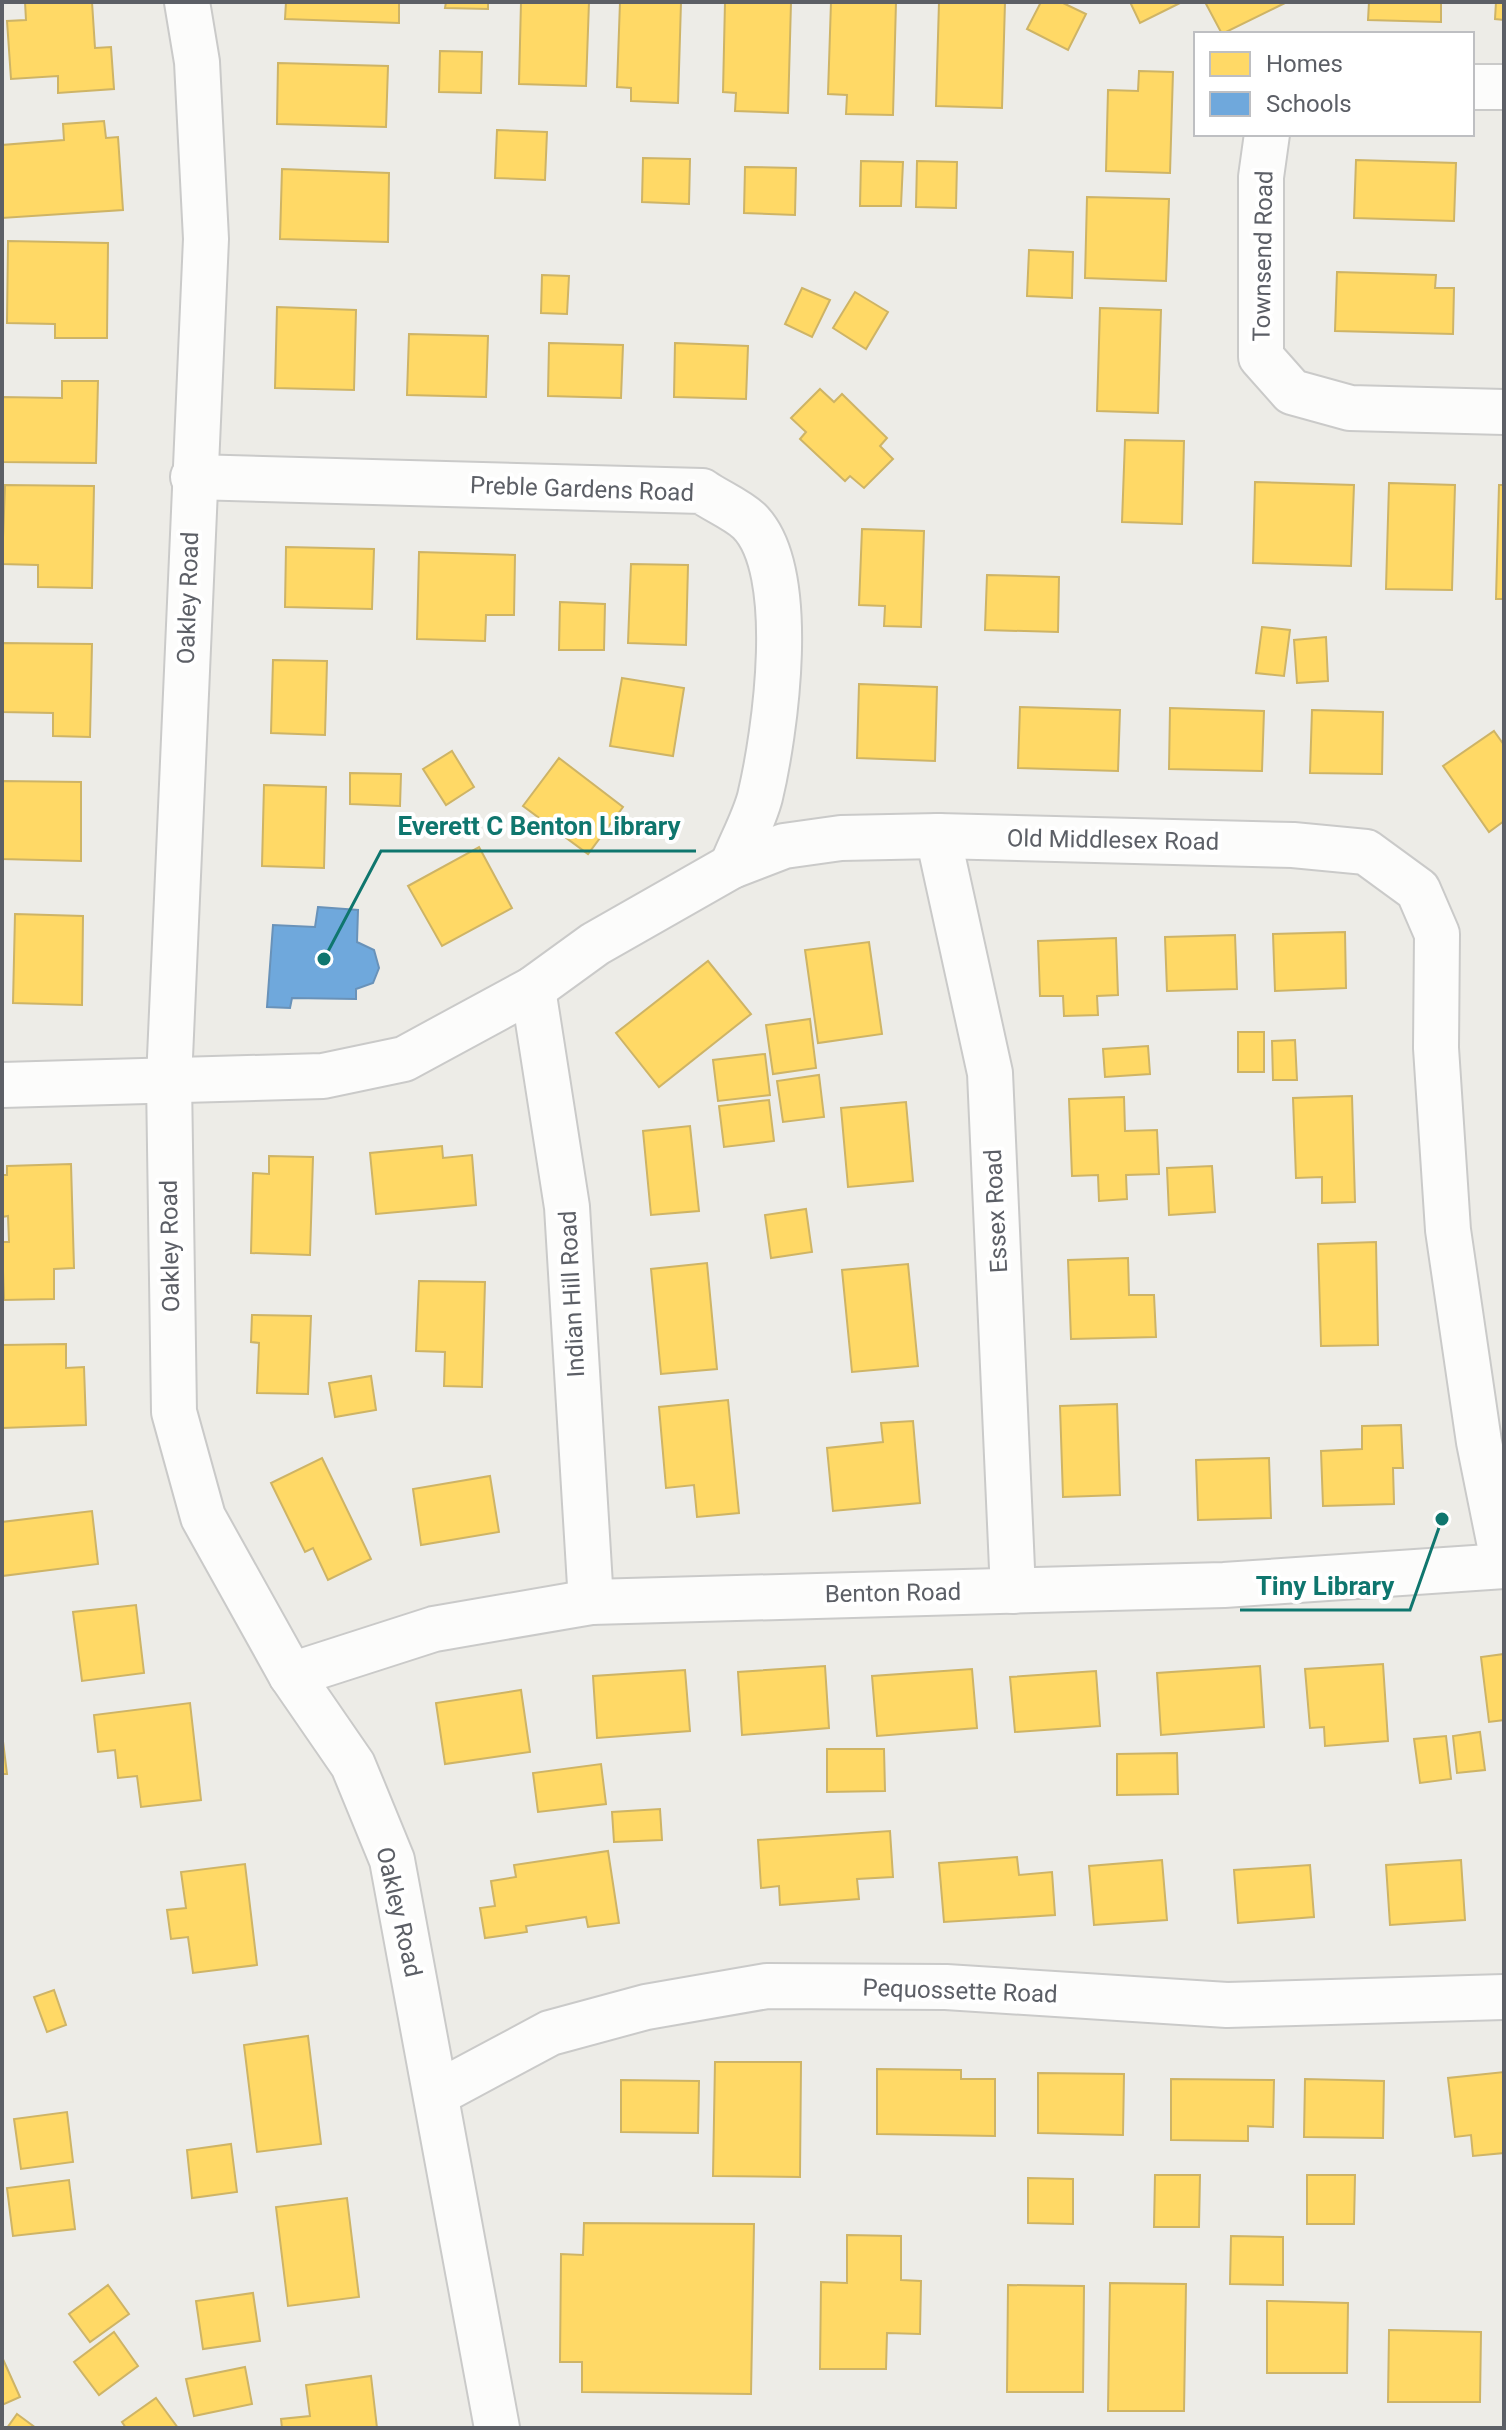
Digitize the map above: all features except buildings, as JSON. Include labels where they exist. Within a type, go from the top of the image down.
[{"type":"street","name":"Oakley Road","points":[[187,2],[197,62],[206,239],[193,477],[169,1080],[174,1412],[203,1517],[291,1675],[353,1765],[392,1860],[497,2428]]},
{"type":"street","points":[[1474,87],[1504,87]]},
{"type":"street","name":"Townsend Road","points":[[1267,136],[1261,177],[1261,357],[1292,392],[1350,408],[1504,412]]},
{"type":"street","name":"Preble Gardens Road","points":[[193,477],[702,491],[749,522],[768,553],[780,603],[774,711],[760,799],[732,866]]},
{"type":"street","name":"Old Middlesex Road","points":[[2,1085],[323,1076],[404,1059],[533,989],[595,944],[732,866],[784,846],[841,838],[938,836],[1293,845],[1366,852],[1418,890],[1437,934],[1436,1048],[1448,1230],[1479,1442],[1504,1566]]},
{"type":"street","name":"Essex Road","points":[[938,836],[990,1073],[1013,1591]]},
{"type":"street","name":"Indian Hill Road","points":[[533,989],[567,1207],[591,1602]]},
{"type":"street","name":"Benton Road","points":[[291,1675],[434,1629],[591,1602],[1224,1585],[1504,1566]]},
{"type":"street","name":"Pequossette Road","points":[[436,2094],[550,2033],[646,2007],[767,1986],[946,1987],[1227,2005],[1504,1997]]},
{"type":"place","name":"Everett C Benton Library","points":[[324,959]]},
{"type":"place","name":"Tiny Library","points":[[1442,1519]]}]
